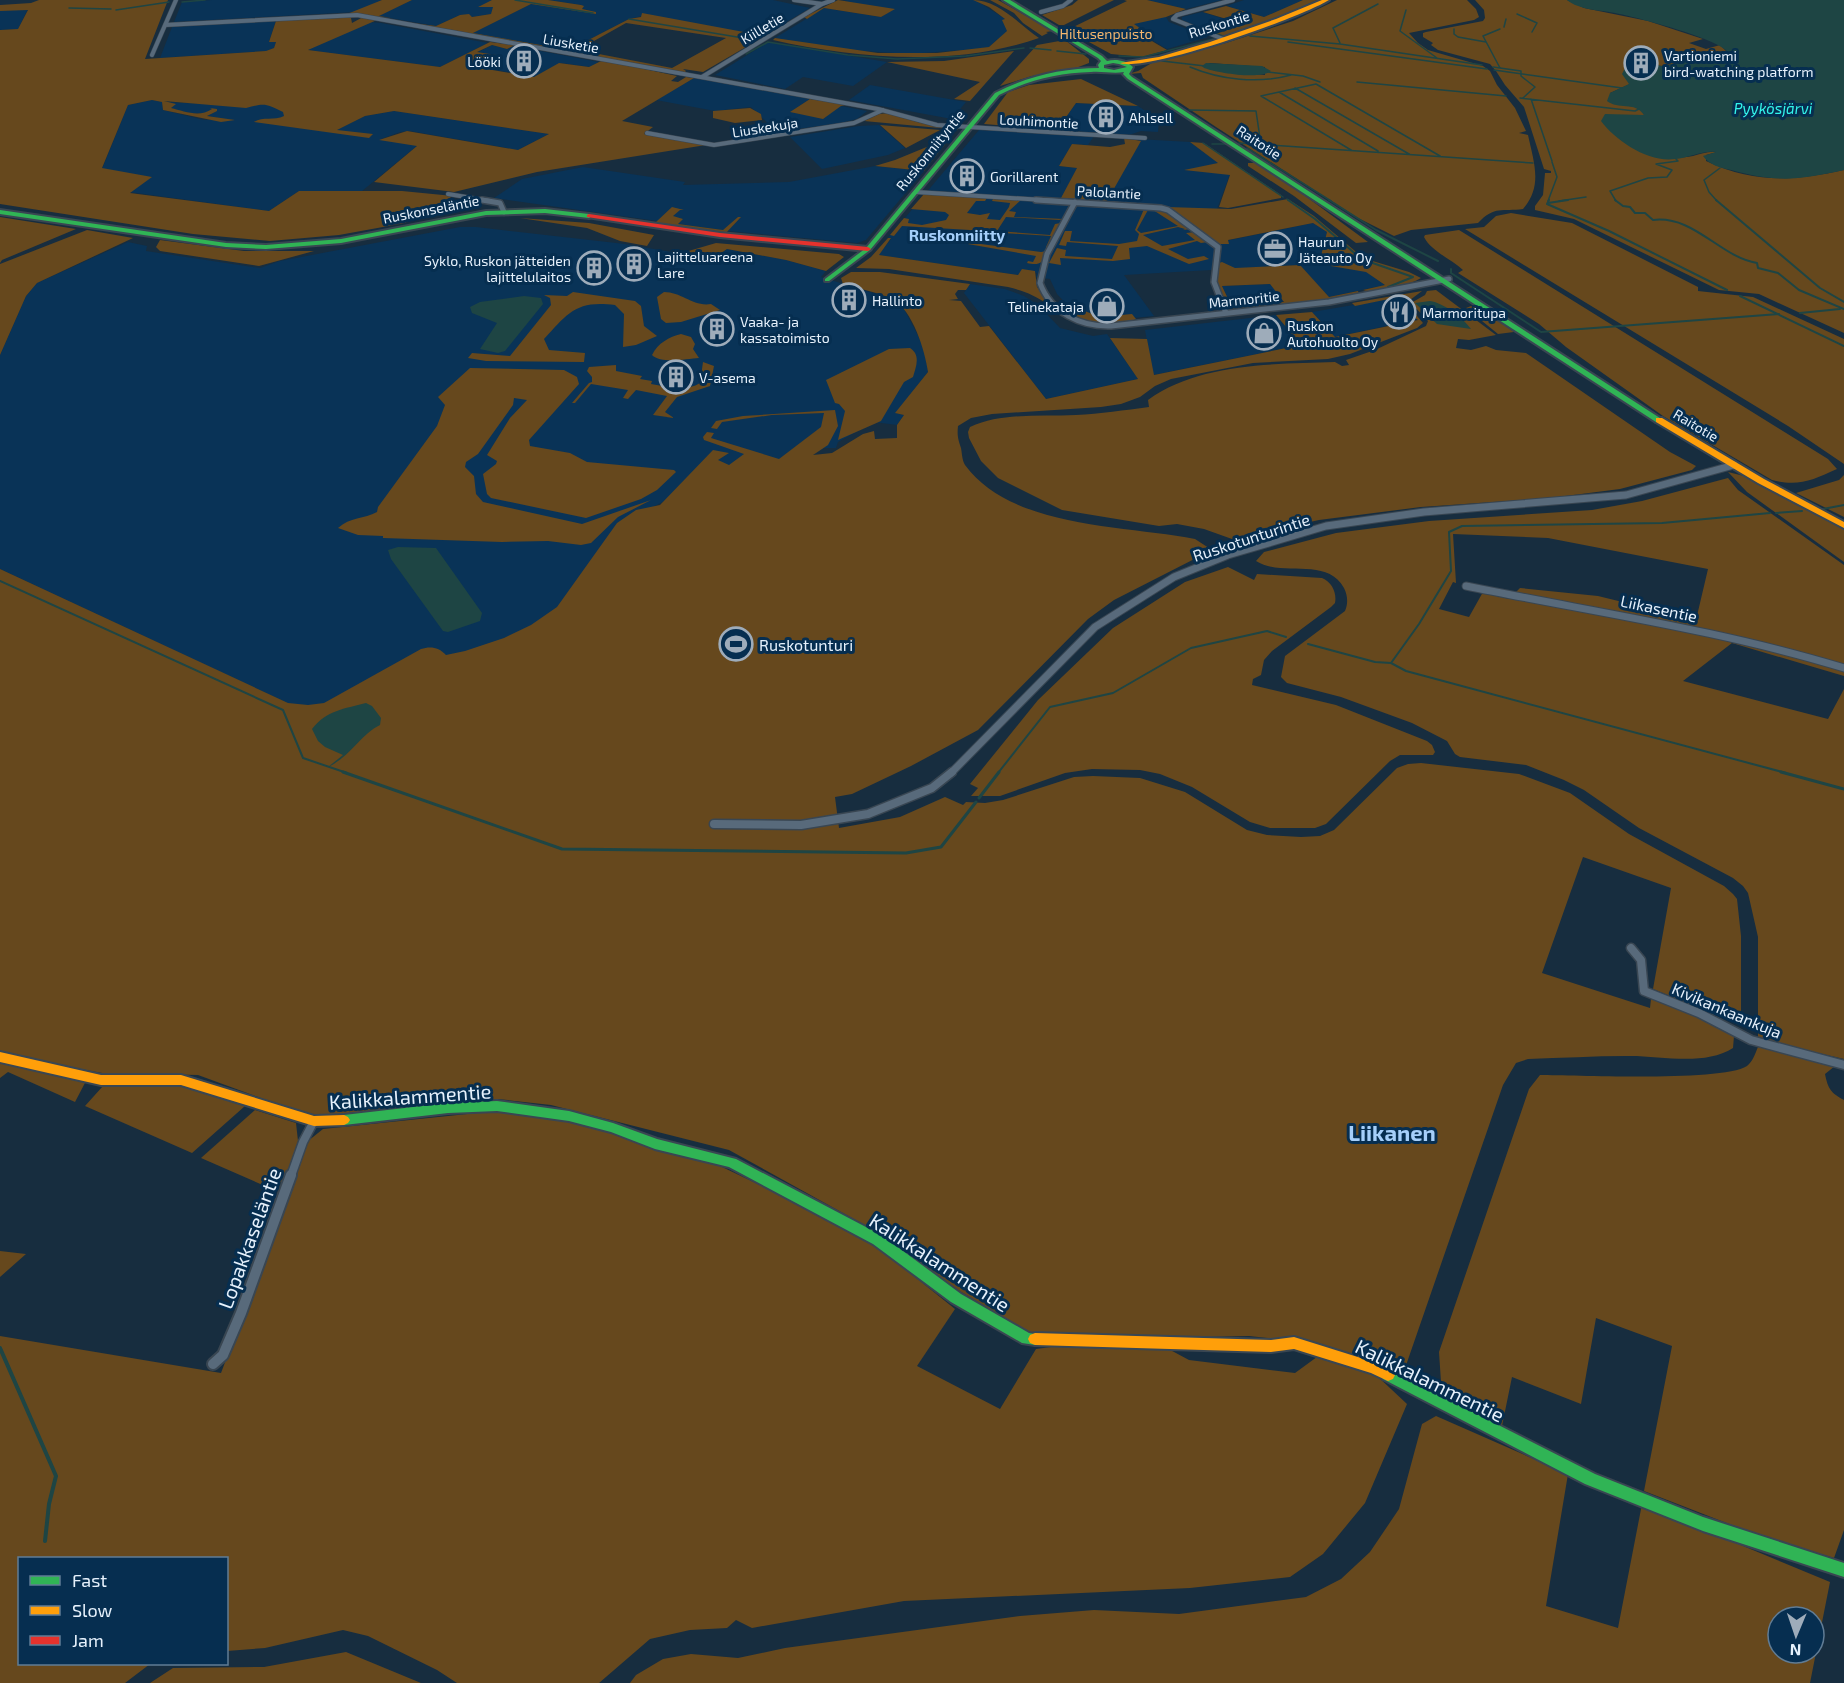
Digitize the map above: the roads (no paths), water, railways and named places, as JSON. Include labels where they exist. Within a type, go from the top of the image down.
[{"type":"street","points":[[152,55],[176,0]]},
{"type":"street","points":[[794,0],[822,4]]},
{"type":"street","name":"Kiilletie","points":[[702,77],[822,4],[833,0]]},
{"type":"street","points":[[1008,0],[1021,8],[1038,13],[1103,59],[1104,68]]},
{"type":"street","points":[[1038,13],[1064,6],[1071,0]]},
{"type":"street","points":[[1223,39],[1173,19],[1177,15],[1233,0]]},
{"type":"street","name":"Ruskontie","points":[[1124,66],[1277,22],[1326,0]]},
{"type":"street","name":"Liusketie","points":[[165,25],[357,15],[883,110],[929,124],[968,128]]},
{"type":"street","points":[[1092,52],[1124,66]]},
{"type":"street","name":"Ruskonniityntie","points":[[827,280],[868,249],[997,94],[1007,87],[1035,79],[1124,66]]},
{"type":"street","name":"Raitotie","points":[[1124,66],[1126,74],[1134,80],[1367,231],[1513,320],[1538,342],[1668,426],[1844,525]]},
{"type":"street","name":"Raitotie","points":[[1104,68],[1134,80]]},
{"type":"street","name":"Liuskekuja","points":[[647,133],[714,145],[854,123],[883,110]]},
{"type":"street","name":"Louhimontie","points":[[968,128],[1145,138]]},
{"type":"street","name":"Palolantie","points":[[916,192],[1161,208],[1185,222],[1218,247],[1220,251],[1214,268],[1214,286],[1226,313]]},
{"type":"street","points":[[448,194],[500,202],[504,212]]},
{"type":"street","name":"Marmoritie","points":[[1075,202],[1050,249],[1040,276],[1041,286],[1048,297],[1068,317],[1080,324],[1111,326],[1329,302],[1443,278]]},
{"type":"street","name":"Ruskonseläntie","points":[[0,212],[226,245],[266,247],[340,241],[467,216],[504,212],[564,212],[720,235],[868,249]]},
{"type":"street","name":"Ruskotunturintie","points":[[714,824],[801,825],[868,814],[932,788],[946,778],[985,741],[1095,627],[1174,577],[1228,555],[1326,526],[1424,513],[1626,495],[1734,465]]},
{"type":"street","name":"Liikasentie","points":[[1466,586],[1540,603],[1597,609],[1770,645],[1844,668]]},
{"type":"street","name":"Kivikankaankuja","points":[[1631,948],[1641,960],[1644,991],[1699,1013],[1751,1040],[1844,1065]]},
{"type":"street","name":"Kalikkalammentie","points":[[0,1057],[101,1080],[182,1080],[253,1104],[314,1121],[335,1121],[448,1108],[497,1106],[569,1116],[613,1128],[655,1144],[732,1163],[878,1240],[956,1298],[1026,1339],[1271,1346],[1294,1342],[1323,1350],[1375,1368],[1590,1479],[1703,1524],[1844,1570]]},
{"type":"street","name":"Lopakkaseläntie","points":[[213,1364],[223,1355],[241,1313],[303,1142],[314,1121]]},
{"type":"water","name":"Pyykösjärvi","points":[[1567,0],[1844,0],[1844,170],[1800,178],[1762,177],[1719,167],[1708,162],[1703,156],[1716,152],[1665,159],[1644,154],[1624,143],[1601,121],[1605,114],[1644,115],[1636,108],[1611,104],[1607,101],[1610,93],[1629,84],[1622,74],[1625,68],[1645,64],[1662,66],[1723,55],[1728,52],[1721,46],[1675,29],[1625,15],[1584,8]]},
{"type":"water","points":[[1206,63],[1262,66],[1271,71],[1258,75],[1228,74],[1204,68],[1202,66]]},
{"type":"water","points":[[524,296],[541,298],[543,304],[505,351],[498,353],[480,349],[497,323],[472,313],[470,307],[480,302]]},
{"type":"water","points":[[1430,301],[1453,312],[1471,329],[1437,324],[1415,303]]},
{"type":"water","points":[[398,547],[436,548],[482,613],[480,621],[448,632],[443,631],[391,559],[388,550]]},
{"type":"water","points":[[366,703],[372,706],[381,718],[380,725],[336,763],[328,767],[343,755],[325,747],[318,741],[312,729],[330,714]]},
{"type":"waterway","points":[[182,2],[205,0]]},
{"type":"waterway","points":[[515,0],[593,13]]},
{"type":"waterway","points":[[1266,23],[1319,0]]},
{"type":"waterway","points":[[116,10],[169,2]]},
{"type":"waterway","points":[[1340,43],[1333,28],[1378,4]]},
{"type":"waterway","points":[[69,8],[111,9]]},
{"type":"waterway","points":[[1406,10],[1400,31],[1437,58]]},
{"type":"waterway","points":[[1517,14],[1537,23],[1532,32]]},
{"type":"waterway","points":[[629,19],[755,40]]},
{"type":"waterway","points":[[1504,27],[1506,19]]},
{"type":"waterway","points":[[1203,29],[1223,36]]},
{"type":"waterway","points":[[1454,29],[1454,34],[1458,37],[1486,42]]},
{"type":"waterway","points":[[1500,29],[1483,36],[1500,68]]},
{"type":"waterway","points":[[1250,36],[1340,44],[1482,65]]},
{"type":"waterway","points":[[1119,56],[1143,57],[1213,39]]},
{"type":"waterway","points":[[746,54],[768,42],[848,55],[897,59],[966,56],[1024,48]]},
{"type":"waterway","points":[[1288,42],[1487,69]]},
{"type":"waterway","points":[[1030,48],[1051,50]]},
{"type":"waterway","points":[[1057,51],[1086,54]]},
{"type":"waterway","points":[[1162,61],[1205,66]]},
{"type":"waterway","points":[[1190,67],[1227,78],[1253,80],[1291,75]]},
{"type":"waterway","points":[[1493,67],[1500,68]]},
{"type":"waterway","points":[[1500,68],[1521,71],[1521,74]]},
{"type":"waterway","points":[[1494,70],[1521,74]]},
{"type":"waterway","points":[[1268,72],[1303,76],[1320,82]]},
{"type":"waterway","points":[[1521,74],[1622,88]]},
{"type":"waterway","points":[[1521,74],[1535,87],[1523,98]]},
{"type":"waterway","points":[[1357,82],[1506,96]]},
{"type":"waterway","points":[[1296,88],[1316,84],[1440,156]]},
{"type":"waterway","points":[[1279,92],[1296,88]]},
{"type":"waterway","points":[[1296,88],[1409,154]]},
{"type":"waterway","points":[[1279,92],[1378,151]]},
{"type":"waterway","points":[[1279,92],[1261,96],[1351,150]]},
{"type":"waterway","points":[[1520,98],[1531,99]]},
{"type":"waterway","points":[[1531,99],[1635,111],[1639,109]]},
{"type":"waterway","points":[[1531,99],[1552,161]]},
{"type":"waterway","points":[[1189,110],[1256,111],[1260,138],[1266,145]]},
{"type":"waterway","points":[[1203,143],[1283,197]]},
{"type":"waterway","points":[[1239,143],[1266,145]]},
{"type":"waterway","points":[[1212,144],[1226,144]]},
{"type":"waterway","points":[[1266,145],[1533,163]]},
{"type":"waterway","points":[[1247,148],[1331,201]]},
{"type":"waterway","points":[[1616,201],[1610,191],[1648,178],[1667,177],[1672,170],[1656,164],[1678,161],[1676,159]]},
{"type":"waterway","points":[[1548,201],[1557,177],[1552,162]]},
{"type":"waterway","points":[[1716,200],[1709,192],[1704,180],[1720,168]]},
{"type":"waterway","points":[[1559,201],[1586,197]]},
{"type":"waterway","points":[[1288,200],[1315,219],[1359,257]]},
{"type":"waterway","points":[[1329,200],[1376,230],[1438,261]]},
{"type":"waterway","points":[[1549,200],[1547,204],[1609,231],[1727,290]]},
{"type":"waterway","points":[[1548,203],[1568,200]]},
{"type":"waterway","points":[[1716,200],[1820,288],[1844,302]]},
{"type":"waterway","points":[[1616,201],[1623,206],[1630,207],[1635,213],[1645,213],[1653,220],[1668,220],[1694,230],[1731,253],[1757,263],[1758,268],[1778,273],[1799,290],[1844,309]]},
{"type":"waterway","points":[[1364,260],[1413,277],[1388,287]]},
{"type":"waterway","points":[[1451,269],[1451,273],[1541,332],[1778,314]]},
{"type":"waterway","points":[[1740,296],[1778,314]]},
{"type":"waterway","points":[[1800,313],[1840,309]]},
{"type":"waterway","points":[[1778,314],[1844,346]]},
{"type":"waterway","points":[[1823,509],[1844,505]]},
{"type":"waterway","points":[[1776,513],[1802,511]]},
{"type":"waterway","points":[[1391,663],[1419,624],[1451,571],[1449,532],[1462,526],[1662,523],[1770,513]]},
{"type":"waterway","points":[[0,581],[283,710],[303,758],[347,773]]},
{"type":"waterway","points":[[998,773],[1050,707],[1113,693],[1191,648],[1267,631],[1286,637]]},
{"type":"waterway","points":[[1308,644],[1375,662],[1391,663]]},
{"type":"waterway","points":[[1391,663],[1406,671],[1786,773]]},
{"type":"waterway","points":[[343,772],[562,849],[906,853],[941,847],[976,802]]},
{"type":"waterway","points":[[979,798],[999,772]]},
{"type":"waterway","points":[[1781,772],[1844,789]]},
{"type":"waterway","points":[[0,1348],[56,1476],[49,1504],[45,1541]]},
{"type":"place","name":"Lööki","points":[[524,61]]},
{"type":"place","name":"Vartioniemi bird-watching platform","points":[[1641,63]]},
{"type":"place","name":"Ahlsell","points":[[1106,117]]},
{"type":"place","name":"Gorillarent","points":[[967,176]]},
{"type":"place","name":"Haurun Jäteauto Oy","points":[[1275,249]]},
{"type":"place","name":"Lajitteluareena Lare","points":[[634,264]]},
{"type":"place","name":"Syklo, Ruskon jätteiden lajittelulaitos","points":[[594,268]]},
{"type":"place","name":"Hallinto","points":[[849,300]]},
{"type":"place","name":"Telinekataja","points":[[1107,306]]},
{"type":"place","name":"Marmoritupa","points":[[1399,312]]},
{"type":"place","name":"Vaaka- ja kassatoimisto","points":[[717,329]]},
{"type":"place","name":"Ruskon Autohuolto Oy","points":[[1264,333]]},
{"type":"place","name":"V-asema","points":[[676,377]]},
{"type":"place","name":"Ruskotunturi","points":[[736,644]]},
{"type":"district","name":"Ruskonniitty","points":[[957,234]]},
{"type":"district","name":"Liikanen","points":[[1392,1132]]},
{"type":"park label","name":"Hiltusenpuisto","points":[[1106,33]]}]
